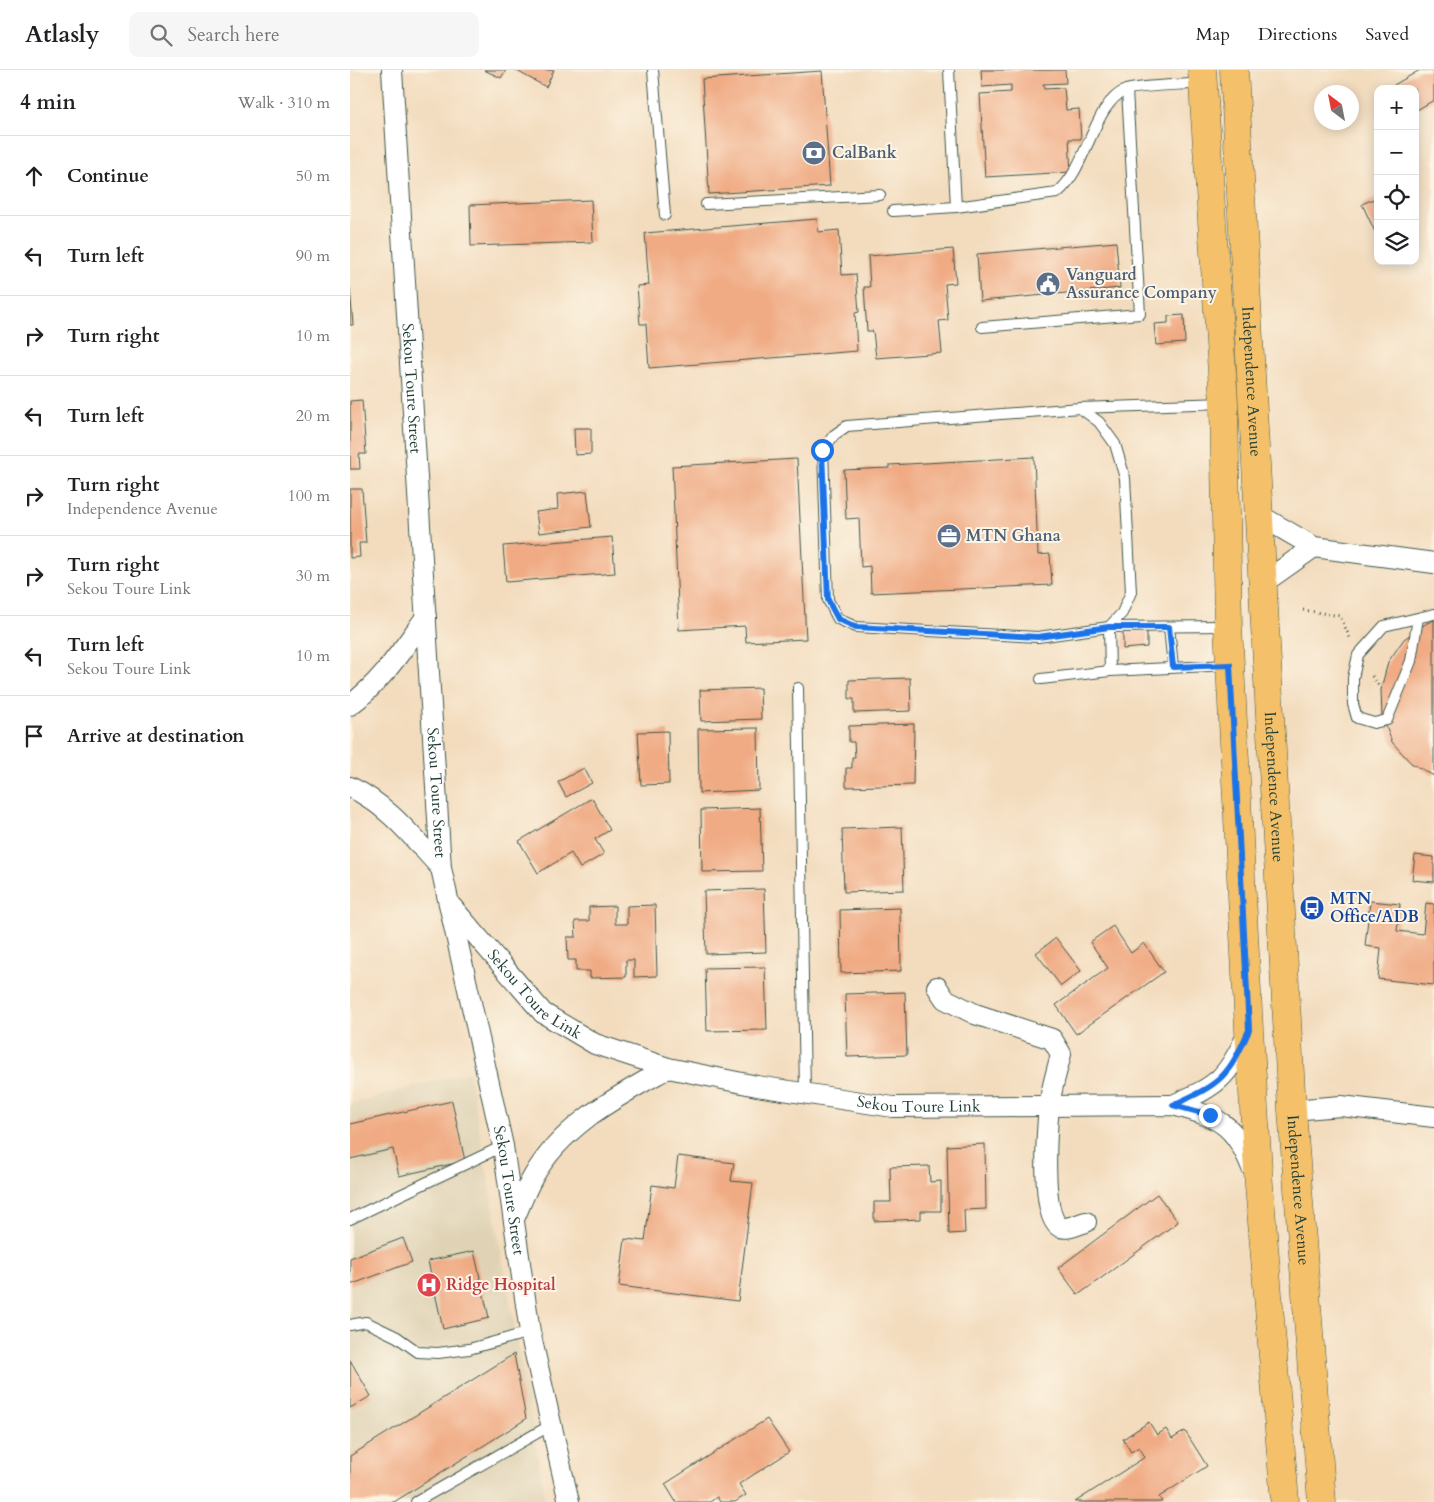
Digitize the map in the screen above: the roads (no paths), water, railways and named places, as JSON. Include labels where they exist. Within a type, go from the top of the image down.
[{"type":"main road","name":"Independence Avenue","points":[[1234,70],[1292,1110],[1322,1502]]},
{"type":"main road","name":"Independence Avenue","points":[[1202,77],[1224,403],[1228,626],[1249,1030],[1259,1185],[1285,1502]]},
{"type":"street","name":"Sekou Toure Street","points":[[392,70],[441,868],[502,1146],[530,1332],[569,1502]]},
{"type":"street","points":[[1259,515],[1314,547],[1434,563]]},
{"type":"street","points":[[1263,584],[1314,547]]},
{"type":"street","points":[[350,705],[361,697],[389,667],[426,617]]},
{"type":"street","points":[[350,787],[366,794],[407,830],[441,868]]},
{"type":"street","name":"Sekou Toure Link","points":[[449,904],[542,1014],[595,1044],[668,1068],[757,1086],[893,1107],[1173,1105],[1210,1115],[1228,1128],[1242,1143],[1259,1185]]},
{"type":"street","points":[[937,987],[945,999],[975,1014],[1052,1039],[1061,1054],[1049,1105],[1046,1156],[1048,1200],[1053,1221],[1059,1226],[1066,1228],[1086,1222]]},
{"type":"street","name":"Sekou Toure Link","points":[[1173,1105],[1204,1091],[1222,1078],[1237,1058],[1249,1030]]},
{"type":"street","points":[[514,1219],[533,1177],[554,1148],[581,1121],[614,1098],[668,1068]]},
{"type":"street","points":[[1292,1110],[1341,1106],[1434,1117]]},
{"type":"lane","points":[[653,70],[665,215]]},
{"type":"lane","points":[[949,70],[956,207]]},
{"type":"lane","points":[[893,211],[956,207],[1057,193],[1068,184],[1081,163],[1100,117],[1113,99],[1127,90],[1202,77]]},
{"type":"lane","points":[[982,327],[1140,314],[1127,90]]},
{"type":"lane","points":[[706,204],[880,195]]},
{"type":"lane","points":[[1224,403],[1080,408],[847,426],[834,435],[822,450],[828,600],[838,619],[856,627],[1038,637],[1109,627],[1228,626]]},
{"type":"lane","points":[[1080,408],[1099,422],[1115,444],[1125,478],[1131,592],[1122,613],[1109,627],[1110,671]]},
{"type":"lane","points":[[1418,618],[1411,660],[1387,720],[1374,723],[1357,718],[1354,704],[1353,678],[1358,655],[1384,626],[1434,614]]},
{"type":"lane","points":[[1169,627],[1173,667]]},
{"type":"lane","points":[[1041,679],[1110,671],[1230,665]]},
{"type":"lane","points":[[798,688],[805,1092]]},
{"type":"lane","points":[[350,1219],[502,1146]]},
{"type":"lane","points":[[350,1324],[366,1322],[397,1337],[418,1352],[438,1353],[469,1349],[530,1332]]},
{"type":"lane","points":[[416,1502],[551,1425]]},
{"type":"place","name":"CalBank","points":[[814,153]]},
{"type":"place","name":"Vanguard Assurance Company","points":[[1048,284]]},
{"type":"place","name":"MTN Ghana","points":[[949,536]]},
{"type":"place","name":"MTN Office/ADB","points":[[1312,908]]},
{"type":"place","name":"Ridge Hospital","points":[[429,1285]]}]
